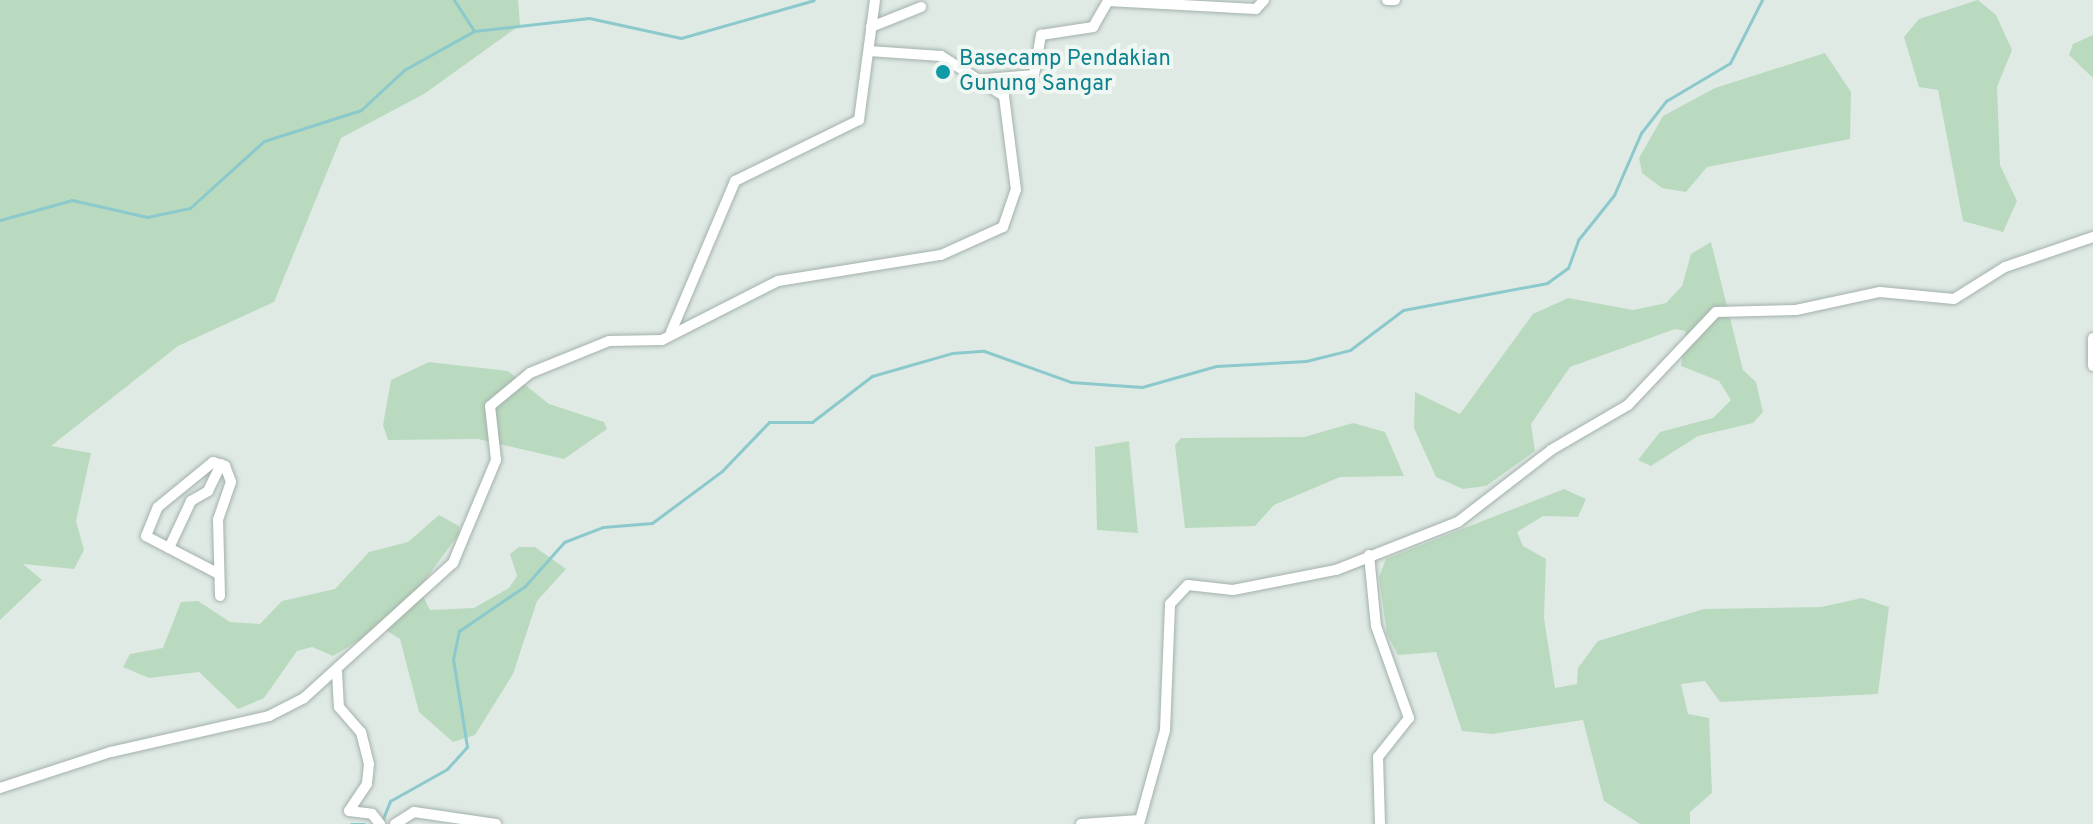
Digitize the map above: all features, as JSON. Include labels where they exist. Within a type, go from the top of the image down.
[{"type":"street","points":[[671,332],[730,188],[743,173],[857,122],[875,0]]},
{"type":"street","points":[[869,51],[927,52],[984,78],[1034,75],[1041,35],[1093,27],[1108,1],[1256,9],[1264,0]]},
{"type":"street","points":[[1387,0],[1395,0]]},
{"type":"street","points":[[871,27],[921,7]]},
{"type":"street","points":[[0,788],[111,752],[283,712],[337,671],[444,577],[464,547],[496,460],[489,411],[495,398],[530,373],[603,343],[653,342],[766,284],[941,255],[1003,227],[1016,190],[1008,110],[984,78]]},
{"type":"street","points":[[1081,824],[1139,822],[1165,730],[1174,596],[1196,581],[1233,590],[1336,570],[1458,522],[1551,450],[1612,417],[1716,312],[1796,310],[1880,292],[1954,299],[2005,267],[2093,237]]},
{"type":"street","points":[[2093,338],[2093,366]]},
{"type":"street","points":[[169,548],[191,501],[208,491],[221,464]]},
{"type":"street","points":[[217,573],[147,539],[153,513],[199,466],[221,464]]},
{"type":"street","points":[[220,596],[217,573],[218,519],[231,482],[221,464]]},
{"type":"street","points":[[1369,555],[1376,626],[1409,718],[1378,757],[1380,824]]},
{"type":"street","points":[[337,671],[339,707],[361,732],[369,764],[365,789],[349,811],[379,821]]},
{"type":"street","points":[[395,824],[414,812],[496,824]]},
{"type":"green space","points":[[0,0],[518,0],[520,25],[424,94],[341,138],[274,302],[178,346],[51,446],[91,453],[76,521],[84,550],[74,569],[23,564],[42,580],[0,620]]},
{"type":"green space","points":[[1978,0],[1996,15],[2012,50],[1997,87],[2000,165],[2017,201],[2003,232],[1963,221],[1938,90],[1919,87],[1904,37],[1919,19]]},
{"type":"green space","points":[[2093,35],[2093,78],[2069,55],[2073,44]]},
{"type":"green space","points":[[1825,53],[1851,92],[1850,139],[1707,167],[1686,192],[1662,188],[1642,173],[1639,158],[1663,116],[1715,88]]},
{"type":"green space","points":[[1711,242],[1743,370],[1756,382],[1763,412],[1753,423],[1698,436],[1651,466],[1638,460],[1660,432],[1713,418],[1731,400],[1719,381],[1681,366],[1686,331],[1675,329],[1570,367],[1531,424],[1535,451],[1486,486],[1463,489],[1436,477],[1414,428],[1415,392],[1460,414],[1533,314],[1568,298],[1633,310],[1666,303],[1682,286],[1691,254]]},
{"type":"green space","points":[[429,362],[508,371],[549,404],[604,422],[607,429],[564,459],[478,439],[388,440],[383,425],[391,380]]},
{"type":"green space","points":[[1353,423],[1385,432],[1404,476],[1340,477],[1274,505],[1255,526],[1185,528],[1175,445],[1181,438],[1304,437]]},
{"type":"green space","points":[[1129,441],[1138,533],[1097,530],[1095,447]]},
{"type":"green space","points":[[1564,489],[1586,499],[1578,517],[1543,516],[1517,532],[1523,546],[1546,559],[1544,618],[1555,688],[1577,684],[1578,668],[1598,641],[1704,609],[1821,607],[1862,598],[1889,607],[1878,694],[1720,702],[1705,681],[1681,684],[1688,714],[1709,718],[1712,793],[1690,812],[1690,824],[1640,824],[1604,801],[1583,720],[1492,734],[1462,731],[1436,652],[1398,655],[1387,634],[1379,577],[1386,559]]},
{"type":"green space","points":[[439,515],[459,526],[459,534],[419,588],[430,610],[474,608],[509,588],[517,576],[510,554],[519,547],[535,547],[566,569],[537,601],[513,674],[475,735],[453,742],[419,712],[400,639],[381,627],[333,656],[312,647],[297,651],[264,698],[238,709],[199,672],[149,678],[123,667],[130,654],[163,648],[181,602],[198,601],[230,622],[260,624],[282,601],[335,589],[369,552],[408,542]]},
{"type":"waterway","points":[[454,0],[474,31],[589,18],[681,38],[814,0]]},
{"type":"waterway","points":[[382,821],[390,801],[447,769],[467,747],[453,659],[459,631],[525,586],[564,542],[603,527],[652,523],[722,471],[769,422],[812,422],[872,376],[952,353],[984,351],[1071,382],[1142,387],[1216,366],[1306,361],[1350,350],[1403,310],[1547,283],[1568,268],[1578,240],[1614,195],[1641,133],[1666,101],[1730,63],[1762,0]]},
{"type":"waterway","points":[[0,220],[72,200],[147,217],[190,208],[264,141],[361,110],[404,70],[474,31]]},
{"type":"waterway","points":[[351,824],[364,824]]},
{"type":"place","name":"Basecamp Pendakian Gunung Sangar","points":[[943,72]]}]
